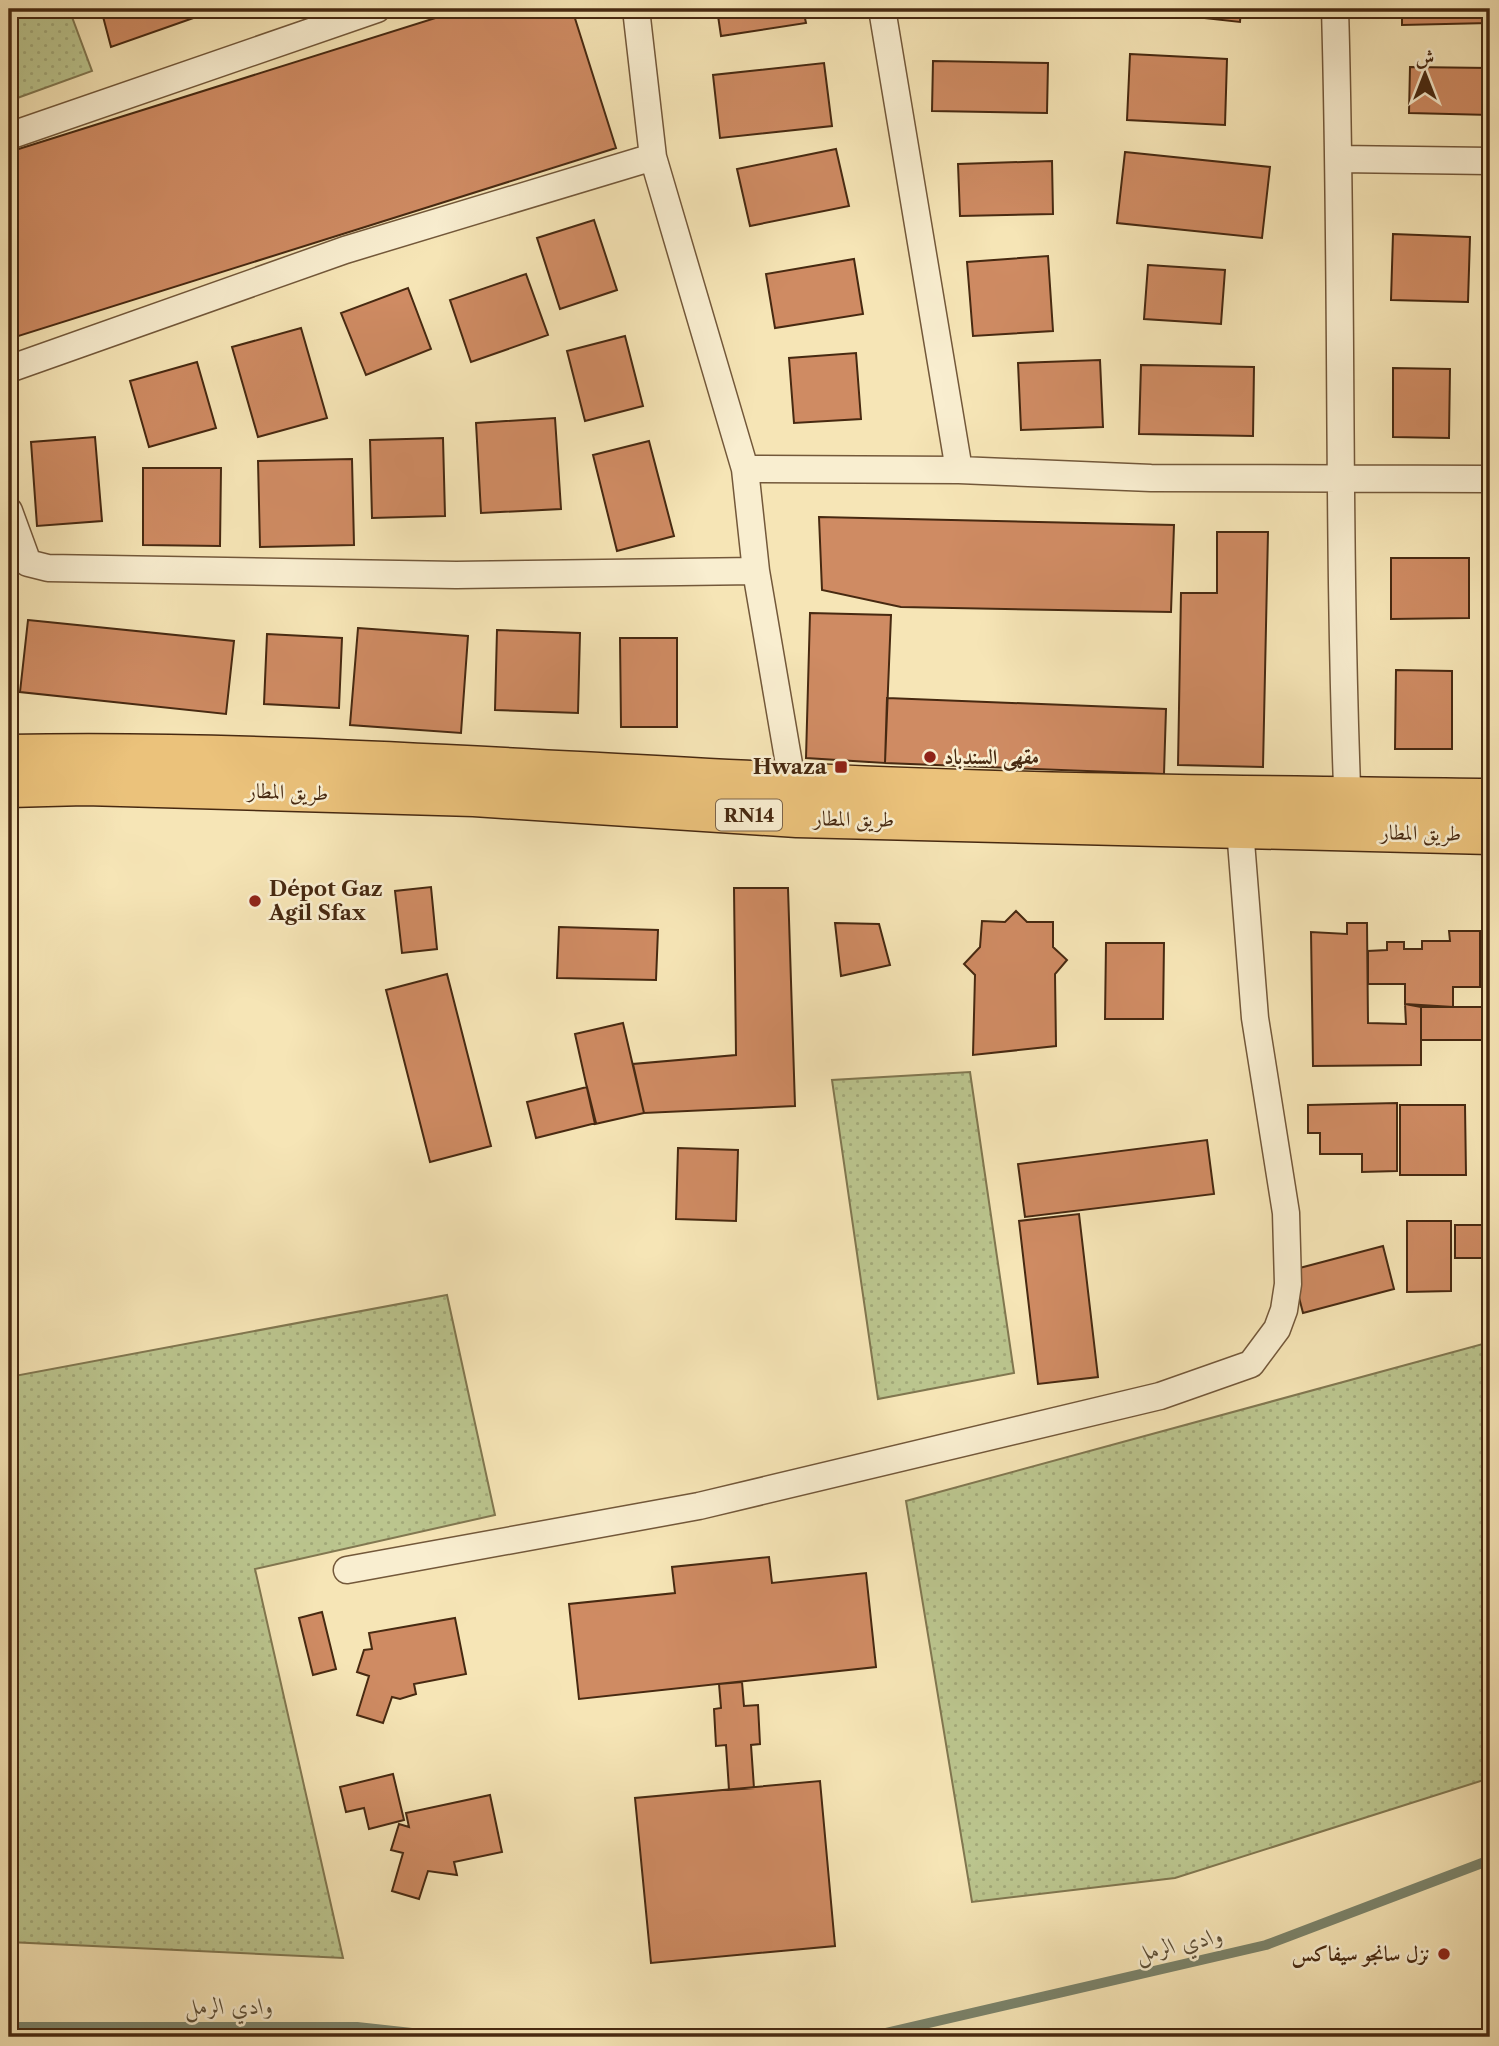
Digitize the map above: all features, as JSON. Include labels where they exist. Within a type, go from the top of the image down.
[{"type":"main road","name":"طريق المطار","points":[[9,754],[120,752],[314,758],[795,800],[1240,829],[1490,798]]},
{"type":"main road","name":"طريق المطار","points":[[9,788],[85,786],[474,797],[795,800],[1121,795],[1348,814],[1490,835]]},
{"type":"street","points":[[9,136],[377,9]]},
{"type":"street","points":[[636,9],[653,157],[745,469],[756,571],[795,800]]},
{"type":"street","points":[[881,9],[959,470]]},
{"type":"street","points":[[1335,9],[1339,159],[1339,477],[1348,814]]},
{"type":"street","points":[[9,369],[345,250],[653,157]]},
{"type":"street","points":[[1339,159],[1490,161]]},
{"type":"street","points":[[745,469],[959,470],[1151,478],[1490,479]]},
{"type":"street","points":[[9,511],[28,563],[48,568],[456,575],[756,571]]},
{"type":"street","points":[[347,1570],[699,1506],[1160,1396],[1251,1364],[1277,1329],[1284,1310],[1288,1284],[1286,1213],[1255,1018],[1240,829]]},
{"type":"green space","points":[[9,9],[69,9],[92,71],[9,101]]},
{"type":"green space","points":[[970,1072],[1014,1373],[878,1399],[832,1080]]},
{"type":"green space","points":[[447,1295],[495,1515],[255,1569],[343,1958],[9,1942],[9,1377]]},
{"type":"green space","points":[[1490,1342],[1490,1778],[1175,1878],[972,1902],[906,1501]]},
{"type":"building","points":[[101,9],[219,9],[111,47]]},
{"type":"building","points":[[464,9],[572,9],[616,148],[9,339],[9,152]]},
{"type":"building","points":[[717,9],[803,9],[806,23],[721,36]]},
{"type":"building","points":[[915,9],[1024,9],[1024,10],[915,13]]},
{"type":"building","points":[[1122,9],[1241,9],[1240,22]]},
{"type":"building","points":[[1402,9],[1488,9],[1489,23],[1402,25]]},
{"type":"building","points":[[1130,54],[1227,59],[1225,125],[1127,120]]},
{"type":"building","points":[[933,61],[1048,63],[1047,113],[932,111]]},
{"type":"building","points":[[824,63],[832,126],[720,138],[713,75]]},
{"type":"building","points":[[1410,67],[1490,68],[1490,115],[1409,113]]},
{"type":"building","points":[[836,149],[849,206],[750,226],[737,169]]},
{"type":"building","points":[[1125,152],[1270,167],[1262,238],[1117,223]]},
{"type":"building","points":[[1052,161],[1053,214],[960,216],[958,164]]},
{"type":"building","points":[[594,220],[617,290],[560,309],[537,238]]},
{"type":"building","points":[[1393,234],[1470,237],[1468,302],[1391,300]]},
{"type":"building","points":[[1048,256],[1053,331],[973,336],[967,262]]},
{"type":"building","points":[[854,259],[863,314],[775,328],[766,274]]},
{"type":"building","points":[[1148,265],[1225,270],[1221,324],[1144,319]]},
{"type":"building","points":[[526,274],[548,335],[471,362],[450,300]]},
{"type":"building","points":[[408,288],[431,349],[366,375],[341,313]]},
{"type":"building","points":[[301,328],[327,418],[258,437],[232,347]]},
{"type":"building","points":[[625,336],[643,406],[585,421],[567,351]]},
{"type":"building","points":[[856,353],[861,419],[794,423],[789,358]]},
{"type":"building","points":[[1100,360],[1103,427],[1021,430],[1018,363]]},
{"type":"building","points":[[197,362],[216,428],[149,447],[130,381]]},
{"type":"building","points":[[1141,365],[1254,367],[1253,436],[1139,434]]},
{"type":"building","points":[[1393,368],[1450,369],[1449,438],[1393,437]]},
{"type":"building","points":[[555,418],[561,509],[481,513],[476,423]]},
{"type":"building","points":[[95,437],[102,521],[37,526],[31,442]]},
{"type":"building","points":[[443,438],[445,516],[372,518],[370,440]]},
{"type":"building","points":[[649,441],[674,536],[617,551],[593,455]]},
{"type":"building","points":[[352,459],[354,545],[260,547],[258,461]]},
{"type":"building","points":[[143,468],[221,468],[220,546],[143,545]]},
{"type":"building","points":[[819,517],[1174,525],[1171,612],[901,607],[822,590]]},
{"type":"building","points":[[1217,532],[1268,532],[1263,767],[1178,765],[1181,593],[1217,593]]},
{"type":"building","points":[[1391,558],[1469,558],[1469,618],[1391,619]]},
{"type":"building","points":[[810,613],[891,615],[885,763],[806,758]]},
{"type":"building","points":[[28,620],[234,641],[226,714],[20,692]]},
{"type":"building","points":[[358,628],[468,636],[461,733],[350,725]]},
{"type":"building","points":[[497,630],[580,633],[578,713],[495,710]]},
{"type":"building","points":[[267,634],[342,638],[339,708],[264,704]]},
{"type":"building","points":[[620,638],[677,638],[677,727],[621,727]]},
{"type":"building","points":[[1396,670],[1452,671],[1452,749],[1395,749]]},
{"type":"building","points":[[887,698],[1166,709],[1164,774],[885,763]]},
{"type":"building","points":[[431,887],[437,949],[402,953],[395,891]]},
{"type":"building","points":[[734,888],[788,888],[795,1106],[644,1113],[633,1064],[736,1055]]},
{"type":"building","points":[[1016,911],[1027,922],[1053,922],[1053,947],[1067,960],[1055,974],[1056,1046],[973,1055],[975,975],[964,964],[980,947],[982,921],[1005,922]]},
{"type":"building","points":[[835,923],[879,924],[890,965],[841,976]]},
{"type":"building","points":[[1347,923],[1367,923],[1368,1023],[1406,1024],[1405,1004],[1421,1007],[1421,1065],[1313,1066],[1311,932],[1347,934]]},
{"type":"building","points":[[559,927],[658,930],[656,980],[557,978]]},
{"type":"building","points":[[1449,931],[1480,931],[1480,987],[1453,987],[1453,1007],[1405,1004],[1405,984],[1368,984],[1368,951],[1387,950],[1387,942],[1404,942],[1404,949],[1422,949],[1422,941],[1450,941]]},
{"type":"building","points":[[1106,943],[1164,943],[1163,1019],[1105,1019]]},
{"type":"building","points":[[447,974],[491,1146],[430,1162],[386,990]]},
{"type":"building","points":[[1421,1007],[1490,1007],[1490,1040],[1421,1040]]},
{"type":"building","points":[[623,1023],[644,1113],[595,1124],[575,1034]]},
{"type":"building","points":[[587,1087],[596,1123],[536,1138],[527,1102]]},
{"type":"building","points":[[1397,1103],[1397,1171],[1362,1172],[1362,1154],[1320,1154],[1320,1133],[1308,1133],[1308,1105]]},
{"type":"building","points":[[1400,1105],[1465,1105],[1466,1175],[1400,1175]]},
{"type":"building","points":[[1207,1140],[1214,1194],[1025,1217],[1018,1164]]},
{"type":"building","points":[[678,1148],[738,1150],[736,1221],[676,1219]]},
{"type":"building","points":[[1079,1214],[1098,1377],[1038,1384],[1019,1221]]},
{"type":"building","points":[[1407,1221],[1451,1221],[1451,1291],[1407,1292]]},
{"type":"building","points":[[1455,1225],[1490,1225],[1490,1258],[1455,1258]]},
{"type":"building","points":[[1383,1246],[1394,1289],[1303,1313],[1292,1270]]},
{"type":"building","points":[[769,1557],[772,1583],[866,1573],[876,1667],[579,1699],[569,1604],[675,1593],[672,1567]]},
{"type":"building","points":[[322,1612],[336,1669],[313,1675],[299,1618]]},
{"type":"building","points":[[455,1618],[466,1674],[414,1684],[416,1694],[400,1699],[392,1697],[383,1723],[357,1715],[369,1676],[357,1672],[364,1650],[372,1649],[369,1633]]},
{"type":"building","points":[[742,1682],[744,1706],[758,1705],[760,1744],[751,1745],[754,1788],[729,1790],[726,1745],[716,1746],[714,1709],[721,1708],[719,1684]]},
{"type":"building","points":[[393,1774],[404,1820],[369,1829],[364,1808],[346,1812],[340,1787]]},
{"type":"building","points":[[820,1781],[835,1946],[651,1963],[635,1798]]},
{"type":"building","points":[[490,1795],[502,1852],[454,1862],[457,1875],[428,1871],[419,1899],[392,1891],[403,1853],[391,1850],[399,1824],[409,1827],[406,1813]]},
{"type":"waterway","name":"وادي الرمل","points":[[868,2037],[1266,1945],[1490,1860]]},
{"type":"waterway","name":"وادي الرمل","points":[[9,2027],[357,2027],[448,2037]]},
{"type":"place","name":"مقهى السندباد","points":[[930,757]]},
{"type":"place","name":"Hwaza","points":[[841,767]]},
{"type":"place","name":"Dépot Gaz Agil Sfax","points":[[255,901]]},
{"type":"place","name":"نزل سانجو سيفاكس","points":[[1444,1954]]}]
